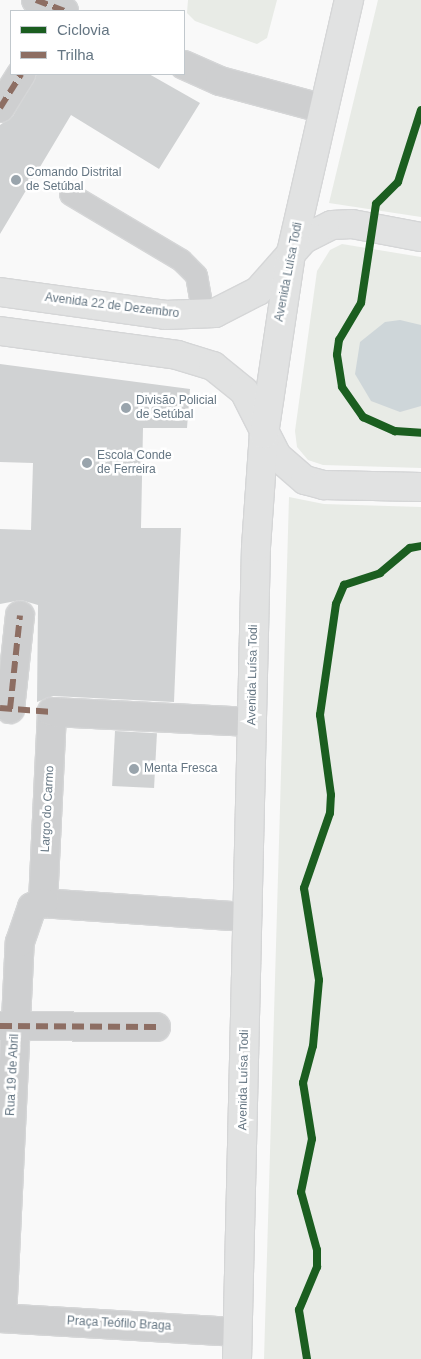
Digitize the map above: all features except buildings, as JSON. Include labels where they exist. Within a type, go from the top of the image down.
[{"type":"main road","name":"Avenida Luísa Todi","points":[[237,1359],[252,722],[264,434],[291,253],[321,108],[349,0]]},
{"type":"main road","name":"Avenida 22 de Dezembro","points":[[0,292],[147,313],[203,314],[258,291],[304,239],[332,225],[352,224],[421,237]]},
{"type":"main road","points":[[0,331],[176,355],[213,366],[244,390],[276,456],[305,480],[324,485],[421,487]]},
{"type":"street","points":[[185,65],[220,81],[321,108]]},
{"type":"street","points":[[0,108],[20,75]]},
{"type":"street","points":[[20,616],[5,708],[252,722]]},
{"type":"street","name":"Largo do Carmo","points":[[44,903],[52,712]]},
{"type":"street","points":[[44,903],[247,916]]},
{"type":"street","name":"Rua 19 de Abril","points":[[1,1318],[8,1026],[20,942],[32,907],[44,903]]},
{"type":"street","points":[[8,1026],[156,1027]]},
{"type":"street","name":"Praça Teófilo Braga","points":[[1,1318],[237,1332]]},
{"type":"lane","points":[[70,194],[181,260],[196,275],[203,314]]},
{"type":"shaded area","points":[[188,0],[277,0],[267,38],[257,44],[195,21],[187,13]]},
{"type":"shaded area","points":[[378,0],[421,0],[421,217],[329,203]]},
{"type":"shaded area","points":[[342,244],[421,257],[421,468],[323,465],[308,460],[297,447],[295,431],[317,271],[330,250]]},
{"type":"shaded area","points":[[400,320],[421,325],[421,406],[400,412],[371,401],[355,374],[360,342],[385,322]]},
{"type":"shaded area","points":[[289,497],[324,504],[421,507],[421,1359],[264,1359]]},
{"type":"marked path","points":[[36,0],[61,10]]},
{"type":"marked path","points":[[0,108],[20,75]]},
{"type":"marked path","points":[[10,709],[20,616]]},
{"type":"marked path","points":[[0,708],[52,712]]},
{"type":"marked path","points":[[0,1026],[156,1027]]},
{"type":"cycle path","points":[[421,110],[398,182],[376,204],[361,303],[339,340],[337,355],[342,387],[363,417],[395,431],[421,433]]},
{"type":"cycle path","points":[[307,1359],[299,1310],[317,1267],[317,1250],[301,1192],[312,1139],[303,1083],[313,1046],[319,980],[304,888],[330,813],[331,795],[320,715],[336,604],[344,585],[380,573],[410,548],[421,546]]},
{"type":"place","name":"Comando Distrital de Setúbal","points":[[16,180]]},
{"type":"place","name":"Divisão Policial de Setúbal","points":[[126,408]]},
{"type":"place","name":"Escola Conde de Ferreira","points":[[87,463]]},
{"type":"place","name":"Menta Fresca","points":[[134,769]]}]
